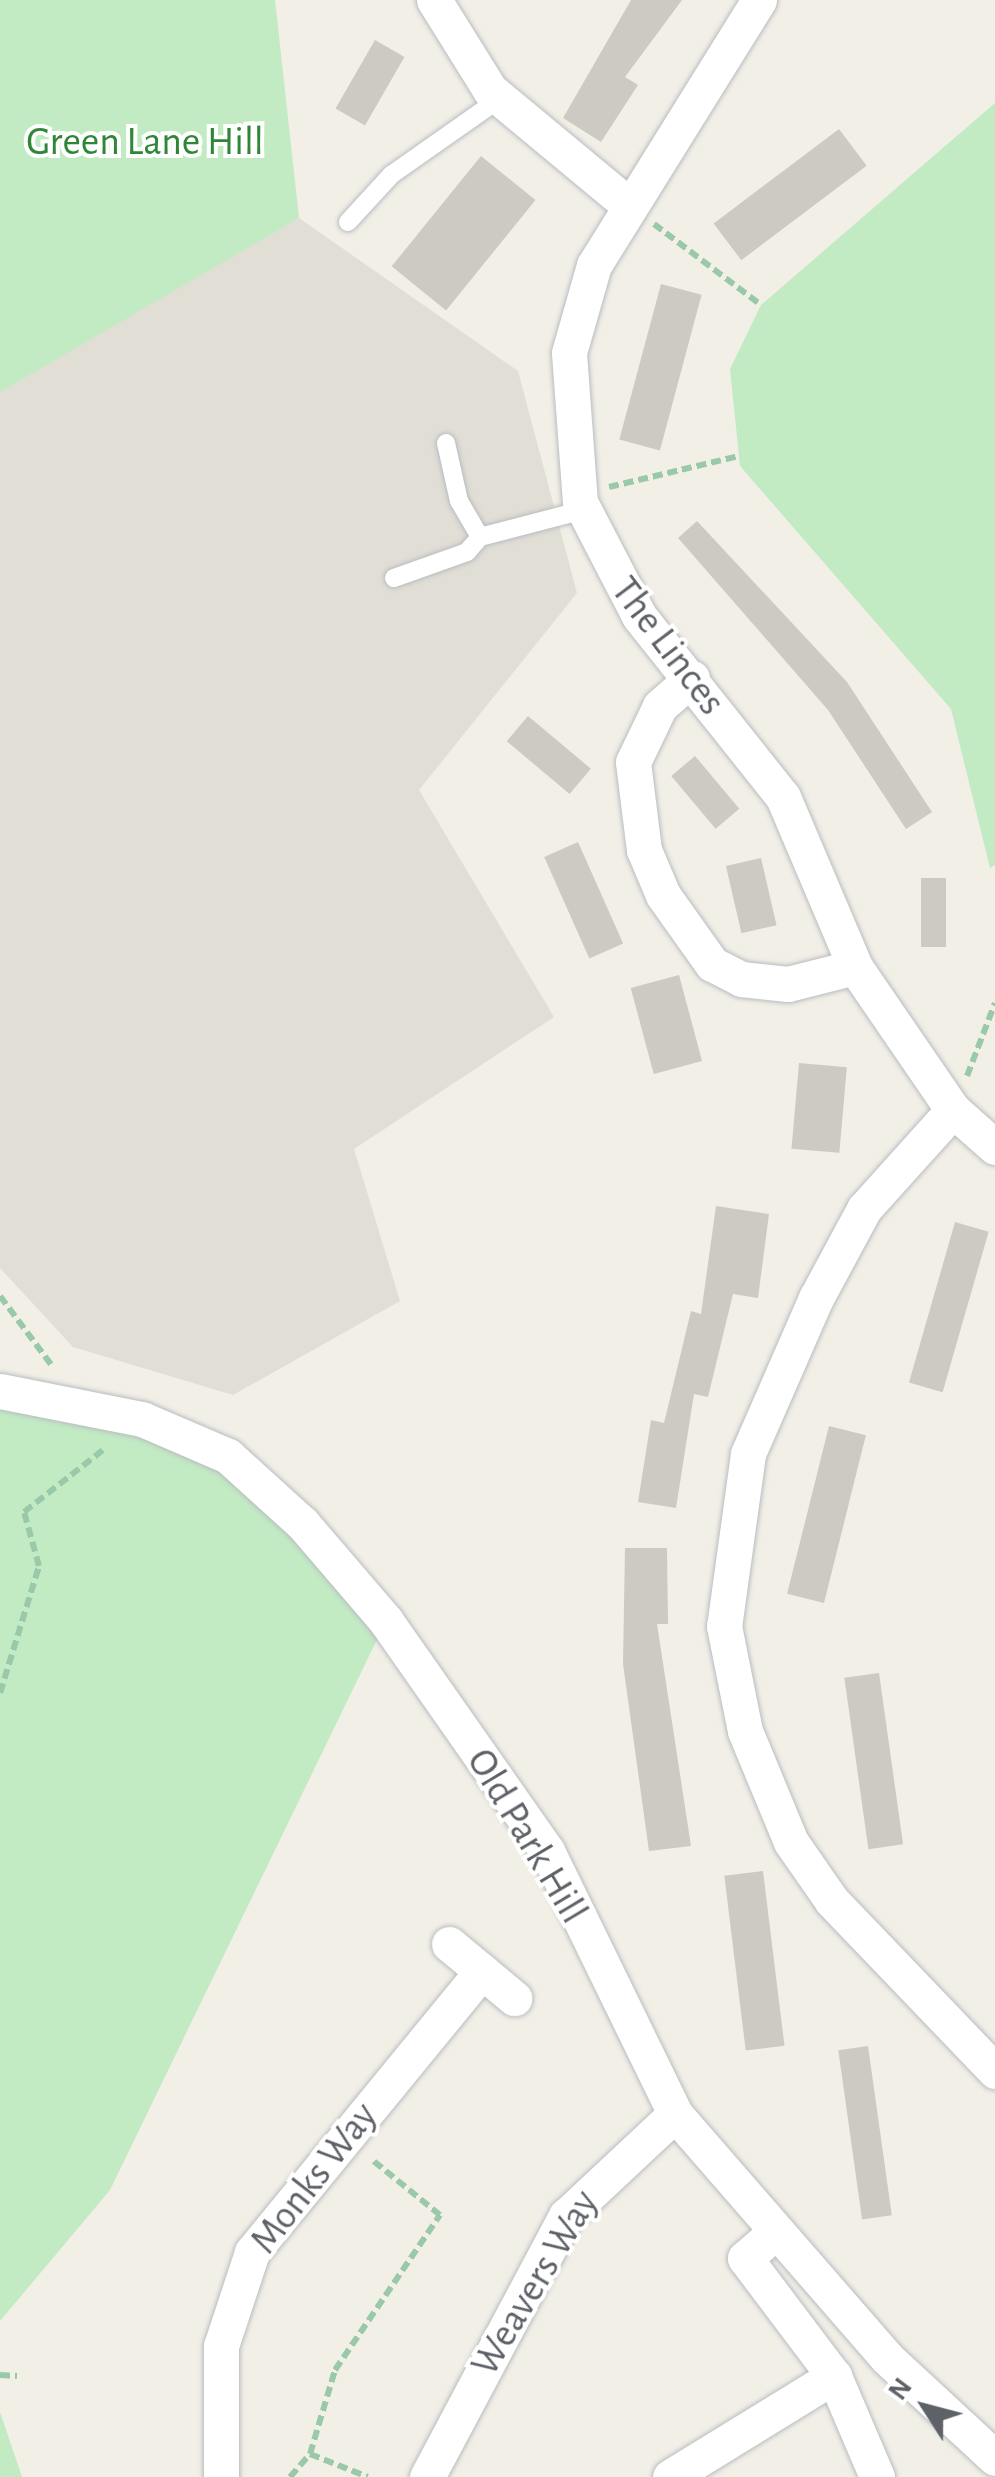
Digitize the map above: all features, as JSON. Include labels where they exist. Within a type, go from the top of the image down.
[{"type":"street","points":[[434,0],[500,99],[626,203]]},
{"type":"street","name":"The Linces","points":[[758,0],[626,203],[594,265],[568,353],[581,502],[639,616],[784,796],[855,967],[953,1110],[995,1148]]},
{"type":"street","points":[[692,678],[660,706],[633,762],[644,850],[663,895],[712,964],[741,979],[788,984],[855,967]]},
{"type":"street","points":[[953,1110],[864,1209],[816,1298],[748,1454],[724,1626],[744,1730],[791,1842],[843,1914],[991,2063]]},
{"type":"street","name":"Old Park Hill","points":[[0,1391],[142,1419],[228,1456],[302,1522],[386,1622],[546,1851],[676,2114],[773,2234],[995,2458]]},
{"type":"street","points":[[449,1944],[514,1998]]},
{"type":"street","name":"Monks Way","points":[[220,2477],[216,2407],[229,2304],[252,2252],[343,2136],[482,1971]]},
{"type":"street","name":"Weavers Way","points":[[427,2477],[566,2216],[676,2114]]},
{"type":"street","points":[[773,2234],[744,2258],[834,2376],[878,2477]]},
{"type":"street","points":[[670,2477],[834,2376]]},
{"type":"lane","points":[[348,222],[390,174],[500,99]]},
{"type":"lane","points":[[446,443],[458,501],[480,537]]},
{"type":"lane","points":[[394,578],[467,552],[480,537],[581,502]]},
{"type":"path","points":[[626,203],[761,305]]},
{"type":"path","points":[[581,502],[739,456]]},
{"type":"path","points":[[953,1110],[995,1003]]},
{"type":"path","points":[[0,1296],[82,1405]]},
{"type":"path","points":[[0,1693],[39,1566],[24,1512],[142,1419]]},
{"type":"path","points":[[290,2477],[310,2454],[335,2370],[440,2216],[343,2136]]},
{"type":"path","points":[[0,2375],[17,2376]]},
{"type":"path","points":[[310,2454],[368,2477]]},
{"type":"shaded area","points":[[299,218],[518,371],[577,593],[419,790],[554,1017],[354,1149],[400,1301],[233,1395],[73,1347],[0,1268],[0,388]]},
{"type":"green space","name":"Green Lane Hill","points":[[0,0],[275,0],[299,218],[0,392]]},
{"type":"green space","points":[[995,103],[995,865],[990,868],[951,709],[740,466],[730,369],[761,305]]},
{"type":"green space","points":[[0,1391],[228,1456],[386,1621],[110,2190],[0,2321]]},
{"type":"green space","points":[[0,2412],[22,2477],[0,2477]]},
{"type":"building","points":[[631,0],[682,0],[625,77],[638,85],[601,142],[563,118]]},
{"type":"building","points":[[375,40],[404,57],[365,125],[336,108]]},
{"type":"building","points":[[839,129],[867,166],[741,260],[714,223]]},
{"type":"building","points":[[481,156],[535,200],[446,310],[392,266]]},
{"type":"building","points":[[661,284],[702,295],[660,450],[619,440]]},
{"type":"building","points":[[697,521],[847,682],[932,812],[906,829],[828,710],[678,538]]},
{"type":"building","points":[[528,716],[591,769],[570,794],[507,741]]},
{"type":"building","points":[[695,756],[739,809],[716,829],[671,776]]},
{"type":"building","points":[[578,842],[623,943],[589,958],[544,857]]},
{"type":"building","points":[[761,858],[777,925],[741,933],[726,866]]},
{"type":"building","points":[[921,878],[946,878],[946,947],[921,947]]},
{"type":"building","points":[[679,975],[702,1061],[654,1074],[631,988]]},
{"type":"building","points":[[799,1063],[847,1067],[839,1153],[792,1149]]},
{"type":"building","points":[[716,1206],[769,1214],[758,1298],[733,1294],[708,1397],[694,1394],[676,1508],[638,1502],[651,1420],[664,1423],[691,1311],[701,1314]]},
{"type":"building","points":[[955,1222],[989,1232],[943,1392],[909,1383]]},
{"type":"building","points":[[829,1426],[866,1435],[824,1603],[787,1594]]},
{"type":"building","points":[[625,1548],[667,1548],[668,1624],[657,1624],[691,1846],[649,1851],[623,1664]]},
{"type":"building","points":[[879,1673],[903,1844],[868,1849],[844,1678]]},
{"type":"building","points":[[763,1871],[784,2046],[746,2050],[724,1876]]},
{"type":"building","points":[[868,2046],[892,2215],[862,2220],[838,2050]]}]
